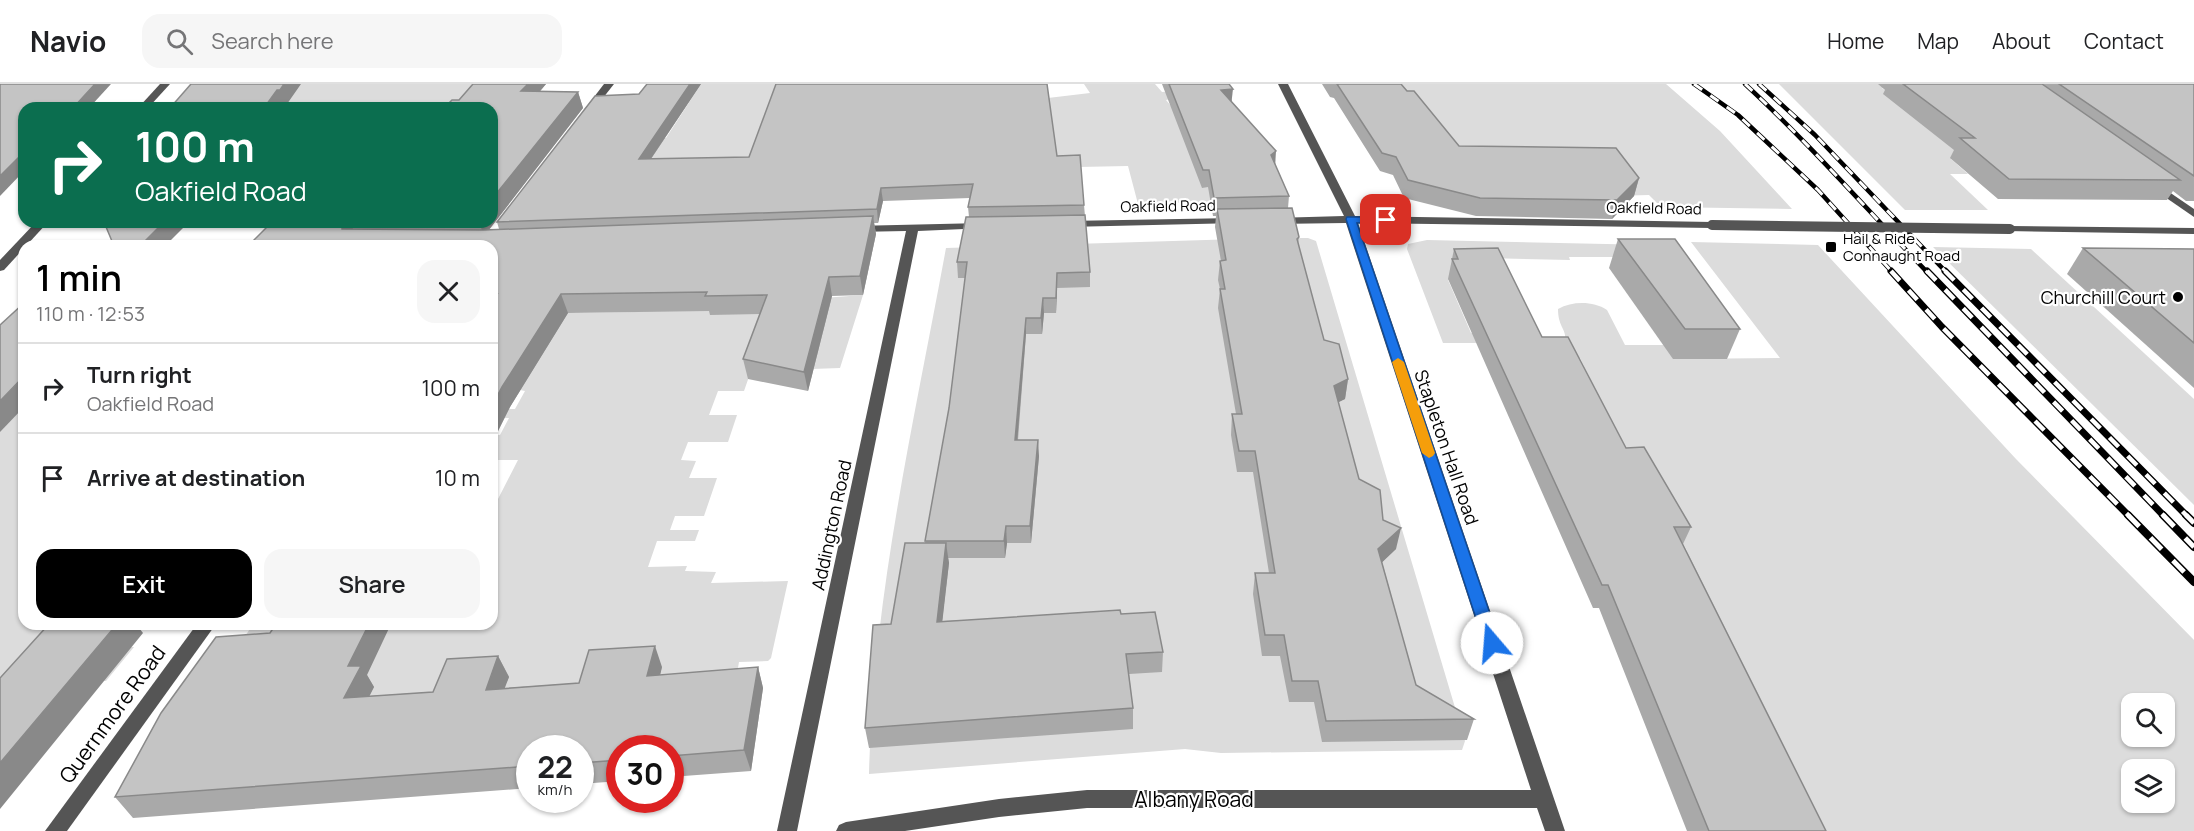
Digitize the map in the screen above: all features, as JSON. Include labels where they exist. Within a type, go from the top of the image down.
[{"type":"street","points":[[148,102],[165,84]]},
{"type":"street","points":[[580,121],[609,84]]},
{"type":"street","name":"Stapleton Hall Road","points":[[1283,84],[1351,219],[1555,831]]},
{"type":"street","points":[[2141,175],[2194,214]]},
{"type":"street","name":"Oakfield Road","points":[[1055,224],[1351,219],[2194,231]]},
{"type":"street","points":[[842,229],[996,225]]},
{"type":"street","name":"Addington Road","points":[[787,831],[913,227]]},
{"type":"street","points":[[24,240],[36,228]]},
{"type":"street","points":[[3,262],[18,247]]},
{"type":"street","points":[[3,262],[18,259]]},
{"type":"street","name":"Quernmore Road","points":[[54,831],[203,630]]},
{"type":"street","name":"Albany Road","points":[[846,831],[999,808],[1087,799],[1545,799]]},
{"type":"shaded area","points":[[267,84],[494,84],[492,102],[254,102]]},
{"type":"shaded area","points":[[701,84],[782,84],[1031,100],[1090,93],[1084,84],[1155,84],[1162,92],[1174,91],[1180,97],[1166,100],[1172,107],[1212,184],[1231,201],[1138,204],[1128,166],[773,173],[587,153],[637,137],[666,138]]},
{"type":"shaded area","points":[[1385,84],[1666,84],[1720,131],[1792,209],[1661,207],[1649,195],[1427,201]]},
{"type":"shaded area","points":[[1779,84],[1920,84],[1882,88],[1890,94],[1974,125],[1951,159],[1968,174],[1950,174],[1988,210],[1905,210]]},
{"type":"shaded area","points":[[1308,238],[1316,241],[1465,741],[1462,750],[1221,753],[1185,749],[869,774],[872,707],[887,575],[946,248]]},
{"type":"shaded area","points":[[1427,240],[1653,245],[1652,257],[1569,257],[1570,260],[1485,258],[1454,279],[1448,280],[1471,333],[1476,333],[1480,343],[1443,343],[1407,249],[1408,244]]},
{"type":"shaded area","points":[[1691,242],[1818,245],[2016,459],[2194,640],[2194,831],[1799,831],[1686,549],[1674,527],[1570,379],[1590,378],[1580,358],[1557,358],[1565,342],[1558,309],[1583,303],[1601,307],[1607,310],[1625,345],[1665,345],[1674,359],[1780,358]]},
{"type":"shaded area","points":[[1933,247],[2031,249],[2194,399],[2194,505]]},
{"type":"shaded area","points":[[863,295],[840,368],[751,371],[744,391],[718,391],[709,415],[737,415],[728,442],[688,442],[681,460],[696,461],[689,478],[717,478],[704,516],[675,516],[670,530],[699,530],[695,541],[657,541],[648,567],[687,566],[685,571],[716,572],[711,583],[788,581],[771,658],[768,661],[739,662],[734,691],[655,697],[662,667],[588,705],[358,719],[373,687],[231,658],[249,630],[498,630],[498,499],[518,460],[498,460],[498,435],[509,418],[498,416],[502,409],[515,409],[525,391],[520,390],[561,313],[634,312]]},
{"type":"shaded area","points":[[18,397],[18,630],[93,630],[113,646],[134,647],[106,681],[72,681],[0,734],[0,415]]},
{"type":"building","points":[[0,84],[95,84],[78,102],[18,102],[18,158],[0,176]]},
{"type":"building","points":[[191,84],[284,84],[268,102],[175,102]]},
{"type":"building","points":[[473,84],[528,84],[521,91],[578,92],[498,192],[498,102],[450,102],[459,100]]},
{"type":"building","points":[[647,84],[690,84],[639,159],[749,157],[776,84],[1047,84],[1057,156],[1080,155],[1084,205],[968,207],[973,184],[881,188],[877,209],[498,222],[595,96],[639,94]]},
{"type":"building","points":[[1169,84],[1229,84],[1233,89],[1221,90],[1276,151],[1271,155],[1289,196],[1214,198],[1209,170],[1203,170]]},
{"type":"building","points":[[1337,84],[1401,84],[1407,91],[1414,91],[1459,146],[1616,148],[1639,178],[1617,200],[1480,198],[1408,180],[1396,157],[1382,153]]},
{"type":"building","points":[[1903,84],[2042,84],[2180,180],[2009,179],[1960,138],[1975,138]]},
{"type":"building","points":[[2059,84],[2194,84],[2194,176]]},
{"type":"building","points":[[1292,208],[1299,237],[1297,239],[1324,340],[1339,344],[1348,379],[1334,386],[1359,479],[1380,490],[1383,520],[1401,528],[1378,549],[1416,685],[1474,719],[1326,721],[1318,681],[1292,681],[1284,635],[1265,635],[1255,573],[1275,573],[1255,451],[1239,451],[1232,414],[1242,414],[1220,289],[1225,289],[1220,261],[1226,260],[1217,209]]},
{"type":"building","points":[[1085,215],[1090,272],[1057,273],[1056,298],[1043,298],[1041,318],[1026,318],[1015,440],[1038,440],[1030,526],[1006,526],[1004,541],[925,541],[949,408],[967,262],[957,262],[966,217]]},
{"type":"building","points":[[873,216],[860,276],[829,277],[804,372],[743,359],[767,295],[705,296],[707,292],[561,294],[498,395],[498,240],[254,240],[266,228],[484,230]]},
{"type":"building","points":[[106,228],[158,228],[146,240],[112,240]]},
{"type":"building","points":[[1618,239],[1675,239],[1740,329],[1685,329]]},
{"type":"building","points":[[1498,248],[1542,337],[1568,337],[1626,448],[1644,447],[1691,527],[1674,527],[1826,831],[1709,831],[1608,585],[1602,585],[1452,259],[1458,259],[1454,249]]},
{"type":"building","points":[[2083,248],[2194,249],[2194,343]]},
{"type":"building","points":[[18,308],[18,382],[0,401],[0,325]]},
{"type":"building","points":[[905,543],[946,543],[937,622],[1120,610],[1121,614],[1155,612],[1163,652],[1126,654],[1133,708],[865,728],[873,625],[891,624]]},
{"type":"building","points":[[44,630],[112,630],[0,763],[0,678]]},
{"type":"building","points":[[272,630],[366,630],[348,666],[361,666],[344,698],[433,692],[447,659],[498,656],[486,690],[579,683],[589,650],[655,646],[647,676],[758,667],[744,750],[684,755],[684,735],[606,735],[606,761],[594,762],[594,735],[516,735],[516,767],[115,797],[161,713],[216,637],[270,633]]},
{"type":"railway","points":[[1694,84],[1738,115],[1818,190],[1893,273]]},
{"type":"railway","points":[[1745,84],[1928,273]]},
{"type":"railway","points":[[1759,84],[1815,135],[1947,273]]},
{"type":"railway","points":[[1891,271],[1942,327],[2129,516]]},
{"type":"railway","points":[[1927,271],[2164,516]]},
{"type":"railway","points":[[1945,271],[2187,516]]},
{"type":"railway","points":[[2128,515],[2194,582]]},
{"type":"railway","points":[[2163,515],[2194,547]]},
{"type":"railway","points":[[2187,516],[2194,523]]},
{"type":"slow traffic","points":[[1398,362],[1429,453]]},
{"type":"place","name":"Hail & Ride Connaught Road","points":[[1831,247]]},
{"type":"place","name":"Churchill Court","points":[[2178,297]]},
{"type":"route","points":[[1386,220],[1351,219],[1492,643]]}]
